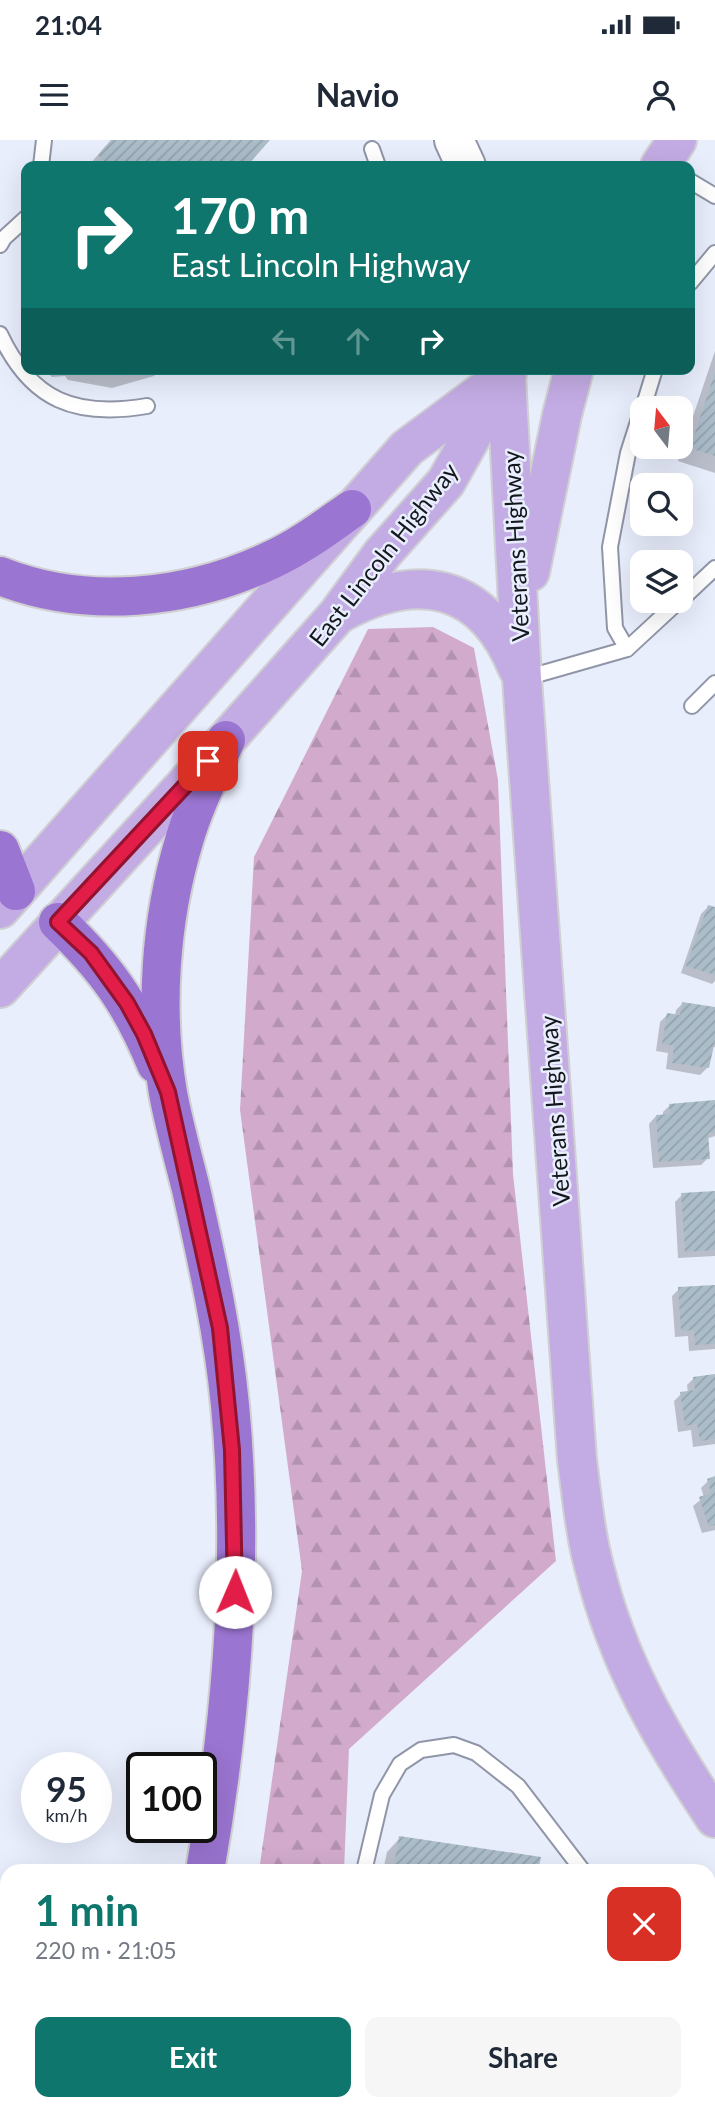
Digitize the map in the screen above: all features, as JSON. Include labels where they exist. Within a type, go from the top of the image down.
[{"type":"highway","points":[[0,576],[27,586],[66,595],[109,597],[193,587],[271,560],[352,509]]},
{"type":"highway","points":[[206,1864],[219,1790],[228,1707],[236,1566],[235,1493],[230,1407],[220,1328],[168,1092],[161,986],[164,939],[172,888],[184,841],[200,796],[226,740]]},
{"type":"highway","points":[[0,849],[8,900]]},
{"type":"highway","points":[[58,922],[91,953],[127,1003],[144,1034],[168,1092]]},
{"type":"main road","points":[[454,140],[464,161]]},
{"type":"main road","name":"East Lincoln Highway","points":[[8,900],[407,448],[502,375]]},
{"type":"main road","name":"East Lincoln Highway","points":[[0,988],[338,614],[382,554],[446,482],[505,375]]},
{"type":"main road","name":"Veterans Highway","points":[[507,375],[522,679],[577,1460],[584,1515],[594,1569],[611,1624],[632,1676],[655,1725],[715,1818]]},
{"type":"main road","points":[[520,626],[572,375]]},
{"type":"main road","points":[[338,614],[363,600],[388,592],[411,588],[436,589],[457,597],[478,610],[511,650],[522,679]]},
{"type":"main road","points":[[8,900],[58,922]]},
{"type":"lane","points":[[42,161],[44,140]]},
{"type":"lane","points":[[372,149],[376,161]]},
{"type":"lane","points":[[695,181],[715,195]]},
{"type":"lane","points":[[0,245],[21,223]]},
{"type":"lane","points":[[695,277],[715,253]]},
{"type":"lane","points":[[0,334],[11,358],[21,370]]},
{"type":"lane","points":[[25,375],[43,391],[63,402],[89,410],[117,411],[147,406]]},
{"type":"lane","points":[[647,396],[653,375]]},
{"type":"lane","points":[[627,649],[615,628],[610,547],[630,447]]},
{"type":"lane","points":[[693,588],[715,568]]},
{"type":"lane","points":[[522,679],[627,649],[666,613]]},
{"type":"lane","points":[[692,706],[715,683]]},
{"type":"lane","points":[[366,1864],[382,1795],[400,1764],[421,1750],[454,1745],[476,1753],[518,1786],[578,1864]]},
{"type":"green space","points":[[433,627],[474,648],[498,780],[513,1174],[556,1561],[349,1749],[344,1864],[260,1864],[302,1571],[240,1110],[254,857],[368,629]]},
{"type":"building","points":[[111,140],[270,140],[251,161],[98,161],[101,158],[98,155]]},
{"type":"building","points":[[715,372],[715,456],[693,449],[693,439]]},
{"type":"building","points":[[708,905],[715,907],[715,975],[686,966]]},
{"type":"building","points":[[682,1002],[715,1007],[715,1041],[709,1068],[672,1063],[674,1046],[662,1044],[667,1013],[680,1015]]},
{"type":"building","points":[[715,1100],[715,1133],[708,1133],[710,1159],[659,1162],[656,1115],[670,1114],[669,1104]]},
{"type":"building","points":[[715,1191],[715,1250],[685,1252],[681,1193]]},
{"type":"building","points":[[715,1285],[715,1344],[695,1345],[694,1330],[681,1331],[678,1287]]},
{"type":"building","points":[[715,1374],[715,1439],[700,1441],[697,1424],[685,1426],[680,1392],[695,1390],[693,1377]]},
{"type":"building","points":[[715,1476],[715,1525],[709,1527],[699,1497],[711,1493],[707,1479]]},
{"type":"building","points":[[399,1836],[541,1857],[540,1864],[394,1864]]},
{"type":"route","points":[[208,761],[58,922],[91,953],[127,1003],[144,1034],[168,1092],[220,1328],[230,1407],[235,1493],[235,1592]]}]
